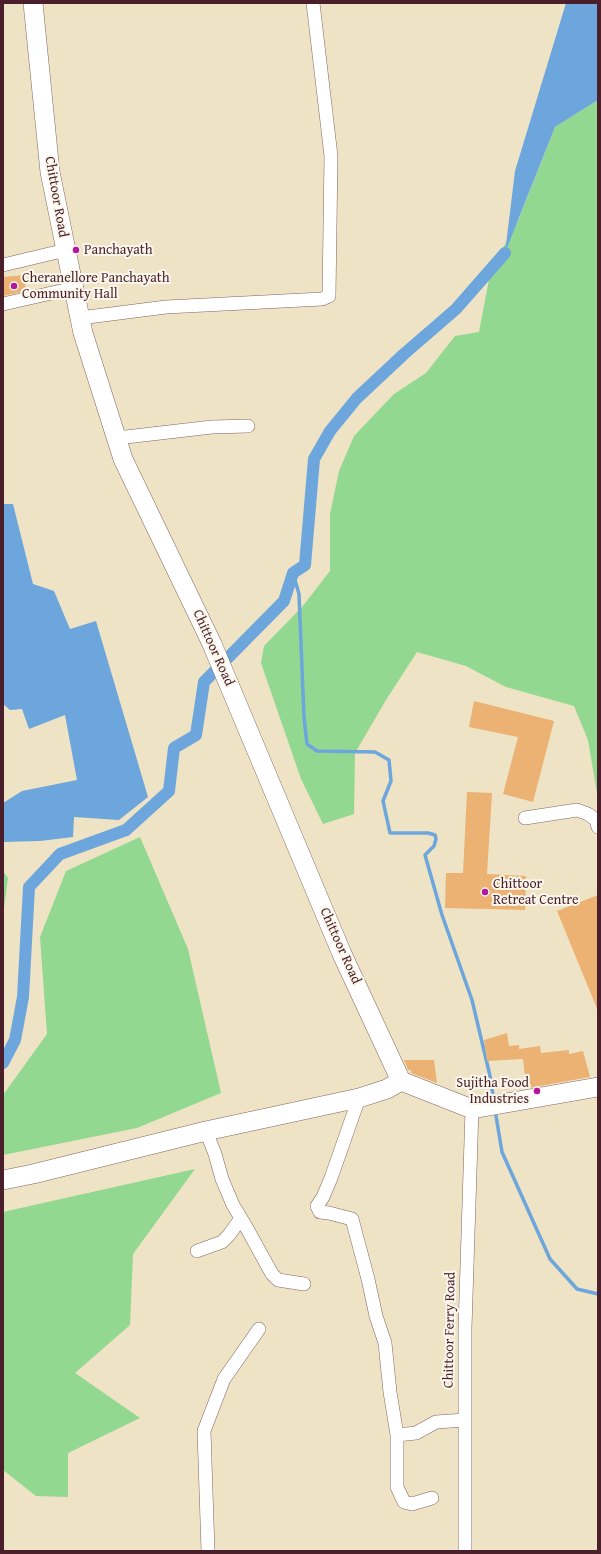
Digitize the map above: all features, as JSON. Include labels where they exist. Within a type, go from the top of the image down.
[{"type":"main road","name":"Chittoor Road","points":[[33,3],[50,172],[83,333],[123,459],[212,644],[342,954],[401,1081]]},
{"type":"main road","points":[[3,1180],[33,1174],[206,1131],[359,1098],[387,1089],[401,1081],[472,1109],[598,1087]]},
{"type":"street","points":[[80,318],[166,307],[322,299],[329,296],[332,156],[313,3]]},
{"type":"street","points":[[3,265],[66,250]]},
{"type":"street","points":[[3,304],[74,288]]},
{"type":"street","points":[[116,438],[212,427],[248,426]]},
{"type":"street","points":[[525,818],[577,810],[588,814],[596,820],[598,827]]},
{"type":"street","points":[[359,1098],[323,1197],[317,1206],[320,1212],[352,1219],[376,1316],[385,1343],[390,1392],[397,1435],[397,1487],[404,1502],[412,1504],[432,1498]]},
{"type":"street","name":"Chittoor Ferry Road","points":[[465,1551],[465,1328],[472,1109]]},
{"type":"street","points":[[206,1131],[215,1154],[222,1179],[233,1206],[272,1274],[278,1280],[304,1284]]},
{"type":"street","points":[[197,1252],[222,1242],[241,1218]]},
{"type":"street","points":[[208,1551],[204,1432],[224,1379],[259,1329]]},
{"type":"street","points":[[397,1435],[416,1433],[436,1422],[465,1420]]},
{"type":"green space","points":[[598,100],[598,799],[588,740],[574,706],[506,687],[466,666],[417,652],[386,700],[355,753],[354,814],[323,824],[301,779],[261,663],[264,646],[302,607],[330,571],[330,514],[339,471],[354,436],[394,394],[426,373],[455,336],[479,332],[491,269],[518,221],[555,127]]},
{"type":"green space","points":[[140,837],[188,949],[221,1093],[137,1128],[3,1155],[3,1095],[47,1034],[40,937],[66,871]]},
{"type":"green space","points":[[3,871],[8,878],[3,916]]},
{"type":"green space","points":[[195,1169],[133,1254],[130,1325],[75,1373],[140,1418],[68,1453],[68,1497],[36,1496],[3,1470],[3,1212]]},
{"type":"water","points":[[566,3],[598,3],[598,100],[555,127],[505,253],[515,171]]},
{"type":"water","points":[[3,504],[13,504],[33,584],[54,591],[70,629],[96,621],[148,797],[119,820],[74,817],[73,837],[40,841],[3,842],[3,803],[22,791],[77,780],[65,715],[29,729],[22,709],[10,710],[3,704]]},
{"type":"building","name":"Cheranellore Panchayath Community Hall","points":[[24,275],[26,291],[3,296],[3,277]]},
{"type":"building","points":[[474,701],[554,721],[533,802],[503,794],[518,737],[469,727]]},
{"type":"building","points":[[467,792],[492,793],[487,874],[526,876],[525,910],[445,908],[446,873],[463,873]]},
{"type":"building","points":[[598,895],[598,1011],[557,911]]},
{"type":"building","points":[[507,1033],[509,1046],[519,1045],[519,1049],[540,1046],[541,1053],[569,1050],[569,1054],[583,1051],[590,1077],[523,1089],[523,1086],[526,1086],[523,1059],[487,1061],[484,1040]]},
{"type":"building","points":[[404,1060],[434,1060],[437,1083],[411,1073],[411,1070],[408,1070]]},
{"type":"waterway","points":[[3,1063],[15,1040],[23,997],[29,887],[60,854],[126,830],[169,791],[174,748],[196,735],[204,682],[284,601],[293,573],[305,565],[314,459],[330,431],[357,398],[404,354],[456,309],[505,253]]},
{"type":"waterway","points":[[293,573],[299,594],[304,717],[307,744],[317,751],[375,752],[389,760],[391,781],[383,801],[390,833],[428,833],[435,835],[436,839],[434,846],[425,855],[442,915],[472,1000],[493,1095]]},
{"type":"waterway","points":[[496,1116],[502,1152],[550,1259],[577,1289],[598,1294]]},
{"type":"place","name":"Panchayath","points":[[76,250]]},
{"type":"place","name":"Cheranellore Panchayath Community Hall","points":[[14,286]]},
{"type":"place","name":"Chittoor Retreat Centre","points":[[485,892]]},
{"type":"place","name":"Sujitha Food Industries","points":[[537,1091]]}]
